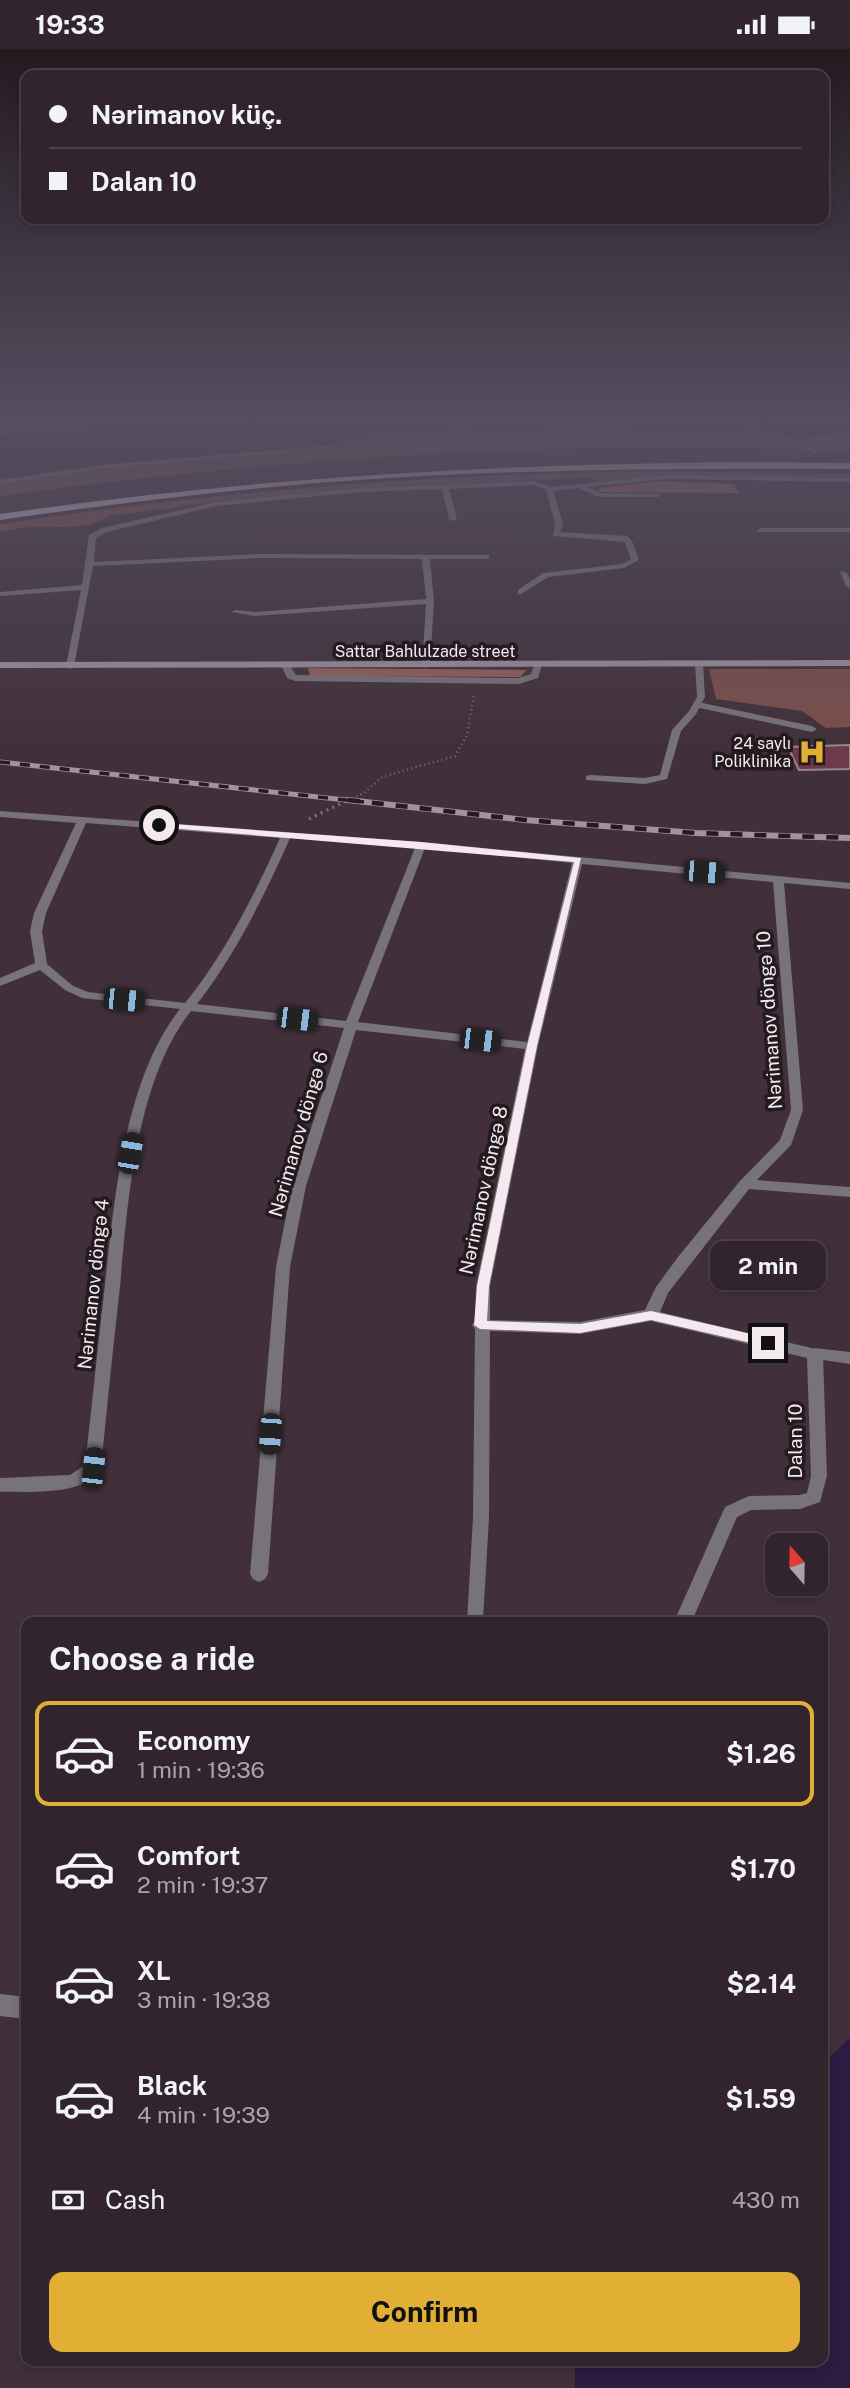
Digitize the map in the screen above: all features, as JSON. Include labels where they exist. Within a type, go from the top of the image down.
[{"type":"main road","name":"Sattar Bahlulzade street","points":[[0,665],[850,663]]},
{"type":"street","points":[[70,666],[83,587],[90,564],[92,537],[110,530]]},
{"type":"street","points":[[521,591],[546,575],[624,566],[635,560],[628,541],[624,538],[556,534],[557,530]]},
{"type":"street","points":[[90,564],[260,556],[486,557]]},
{"type":"street","points":[[426,557],[429,601],[426,665]]},
{"type":"street","points":[[843,573],[850,586]]},
{"type":"street","points":[[0,594],[83,587]]},
{"type":"street","points":[[235,612],[254,614],[429,601]]},
{"type":"street","points":[[589,778],[645,781],[664,777],[677,730],[698,705],[701,697],[699,664]]},
{"type":"street","points":[[285,665],[290,676],[295,678],[528,680],[538,672],[538,665]]},
{"type":"street","points":[[698,705],[812,730]]},
{"type":"street","points":[[0,814],[421,845],[850,886]]},
{"type":"street","points":[[83,819],[40,913],[36,931],[41,965],[69,988],[86,995],[532,1046]]},
{"type":"street","name":"Nərimanov döngə 4","points":[[0,1485],[73,1482],[93,1468],[122,1194],[133,1132],[156,1061],[173,1026],[204,987],[264,885],[286,835]]},
{"type":"street","name":"Nərimanov döngə 6","points":[[259,1574],[282,1268],[299,1186],[351,1025],[421,845]]},
{"type":"street","name":"Nərimanov döngə 8","points":[[474,1617],[481,1518],[480,1325],[483,1286],[532,1046],[578,860]]},
{"type":"street","name":"Nərimanov döngə 10","points":[[651,1315],[662,1291],[676,1271],[745,1184],[786,1142],[797,1110],[778,879]]},
{"type":"street","points":[[0,982],[41,965]]},
{"type":"street","points":[[745,1184],[850,1192]]},
{"type":"street","points":[[480,1325],[580,1328],[651,1315],[815,1354],[850,1358]]},
{"type":"street","name":"Dalan 10","points":[[686,1615],[731,1512],[749,1503],[800,1502],[814,1497],[819,1476],[815,1354]]},
{"type":"street","points":[[0,2005],[21,2007]]},
{"type":"path","points":[[286,835],[296,825],[364,793],[382,777],[455,755],[460,750],[470,726],[476,680]]},
{"type":"shaded area","points":[[308,668],[527,670],[520,677],[310,676]]},
{"type":"shaded area","points":[[709,669],[850,669],[850,727],[826,728],[802,711],[716,699]]},
{"type":"shaded area","points":[[850,2038],[850,2388],[575,2388],[575,2366],[828,2366],[828,2058]]},
{"type":"building","points":[[850,745],[850,769],[799,770],[788,747]]},
{"type":"railway","points":[[0,762],[364,802]]},
{"type":"railway","points":[[348,800],[525,820],[696,833],[850,838]]},
{"type":"place","name":"24 saylı Poliklinika","points":[[812,752]]},
{"type":"route","points":[[159,825],[578,860],[532,1046],[483,1286],[480,1325],[580,1328],[651,1315],[768,1343]]}]
